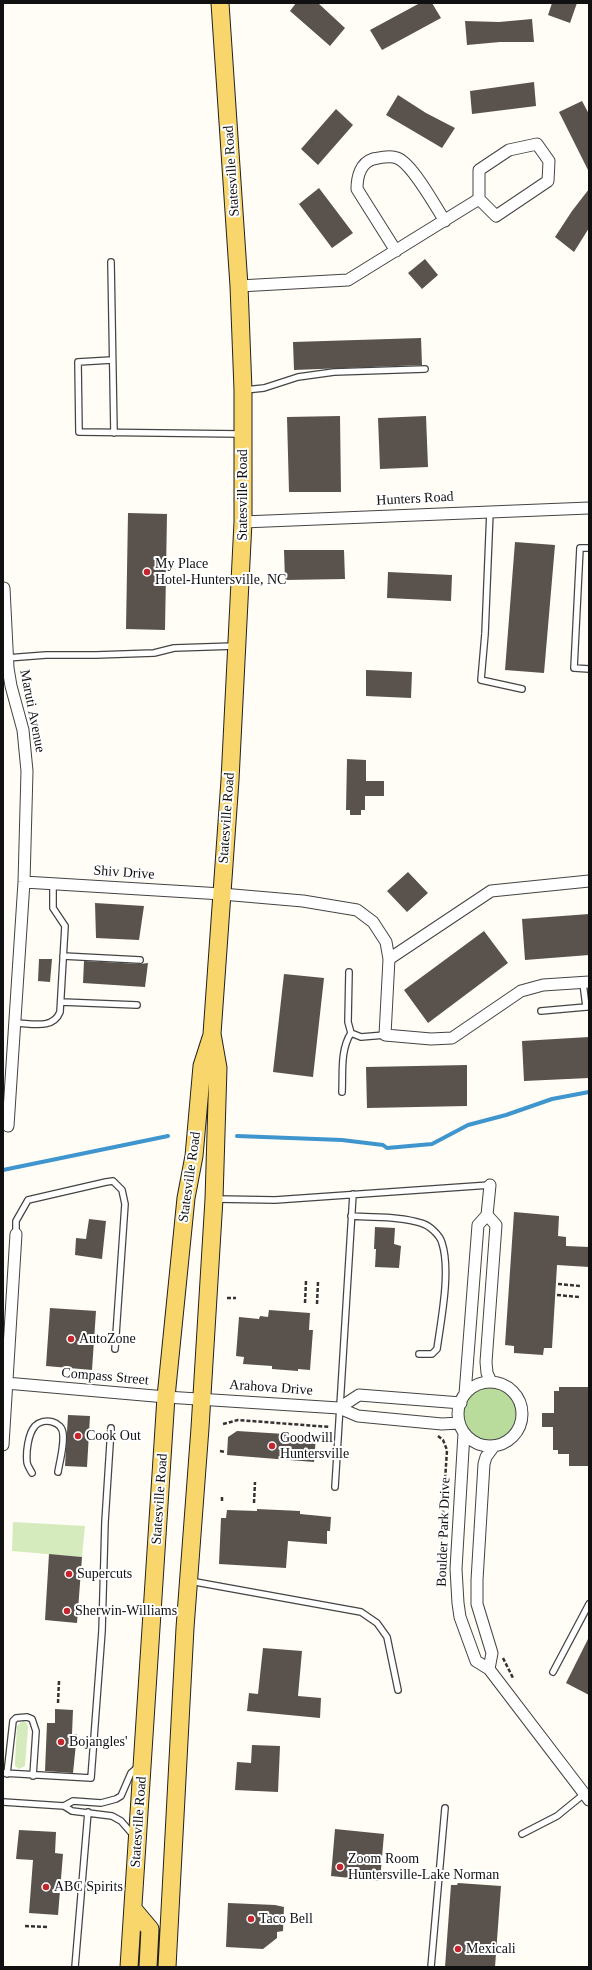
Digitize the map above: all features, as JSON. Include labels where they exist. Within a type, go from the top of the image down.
[{"type":"main road","name":"Statesville Road","points":[[129,1967],[134,1910],[166,1397],[186,1198],[194,1156],[202,1066],[212,1034],[238,646],[243,522],[243,390],[239,286],[220,3]]},
{"type":"main road","name":"Statesville Road","points":[[166,1967],[188,1581],[202,1399],[214,1199],[218,1068],[212,1034]]},
{"type":"main road","points":[[134,1910],[150,1929],[148,1967]]},
{"type":"street","points":[[537,144],[549,161],[548,181],[496,216],[479,199],[479,170],[509,150],[537,144]]},
{"type":"street","points":[[396,251],[357,189],[357,178],[361,169],[368,160],[382,157],[397,158],[410,168],[445,221]]},
{"type":"street","points":[[239,286],[348,280],[479,199]]},
{"type":"street","name":"Hunters Road","points":[[243,522],[589,508]]},
{"type":"street","name":"Maruti Avenue","points":[[4,588],[7,658],[11,686],[23,730],[26,754],[24,882],[8,1126]]},
{"type":"street","points":[[389,959],[491,891],[589,881]]},
{"type":"street","name":"Shiv Drive","points":[[24,882],[222,894],[303,901],[357,910],[374,922],[386,942],[389,959],[385,1035]]},
{"type":"street","points":[[385,1035],[431,1039],[452,1038],[521,991],[543,985],[586,983]]},
{"type":"street","points":[[339,1408],[359,1395],[463,1398],[473,1388],[491,1382],[501,1384],[510,1389],[516,1396],[521,1406],[522,1417],[517,1433],[504,1443],[494,1446],[478,1443],[462,1428],[458,1412],[463,1398],[478,1225],[487,1215],[490,1185]]},
{"type":"street","points":[[487,1215],[496,1225],[486,1362],[487,1373],[491,1382]]},
{"type":"street","points":[[3,1445],[5,1383],[16,1234]]},
{"type":"street","name":"Compass Street","points":[[5,1383],[202,1399]]},
{"type":"street","name":"Arahova Drive","points":[[202,1399],[339,1408],[358,1416],[442,1424],[462,1428]]},
{"type":"street","name":"Boulder Park Drive","points":[[462,1428],[456,1568],[458,1603],[463,1625],[476,1661],[489,1669],[586,1797]]},
{"type":"street","points":[[489,1669],[492,1653],[477,1604],[477,1580],[484,1464],[486,1457],[494,1446]]},
{"type":"lane","points":[[111,262],[114,433]]},
{"type":"lane","points":[[112,360],[78,362],[79,432],[243,434]]},
{"type":"lane","points":[[243,390],[264,388],[298,377],[334,372],[425,369]]},
{"type":"lane","points":[[490,511],[485,634],[481,680],[522,689]]},
{"type":"lane","points":[[589,548],[580,548],[574,668],[589,669]]},
{"type":"lane","points":[[7,658],[46,655],[96,656],[154,653],[174,648],[238,646]]},
{"type":"lane","points":[[15,1023],[49,1024],[54,1022],[60,1012],[65,926],[53,908],[53,883]]},
{"type":"lane","points":[[63,956],[140,960]]},
{"type":"lane","points":[[342,1092],[344,1051],[346,1041],[351,1033],[348,1022],[349,972]]},
{"type":"lane","points":[[541,1011],[588,1007],[586,983]]},
{"type":"lane","points":[[61,1002],[137,1005]]},
{"type":"lane","points":[[351,1033],[361,1037],[385,1035]]},
{"type":"lane","points":[[16,1234],[16,1221],[28,1200],[113,1181],[122,1190],[125,1204],[115,1349]]},
{"type":"lane","points":[[214,1199],[275,1200],[490,1185]]},
{"type":"lane","points":[[335,1487],[353,1194]]},
{"type":"lane","points":[[351,1216],[410,1220],[423,1223],[432,1229],[442,1241],[446,1258],[437,1349],[432,1354],[419,1354]]},
{"type":"lane","points":[[32,1473],[27,1463],[29,1440],[34,1427],[45,1421],[56,1423],[60,1427],[63,1434],[58,1472]]},
{"type":"lane","points":[[33,1776],[36,1730],[32,1719],[27,1717],[16,1718],[13,1721],[5,1774],[33,1776],[91,1778],[102,1631],[105,1522],[111,1428]]},
{"type":"lane","points":[[188,1581],[361,1612],[377,1623],[386,1637],[398,1690]]},
{"type":"lane","points":[[553,1672],[589,1604]]},
{"type":"lane","points":[[64,1806],[73,1801],[101,1803],[116,1799],[121,1796],[131,1773],[143,1763]]},
{"type":"lane","points":[[522,1834],[557,1816],[586,1797]]},
{"type":"lane","points":[[3,1802],[64,1806],[72,1811],[112,1816],[121,1821],[138,1841]]},
{"type":"lane","points":[[431,1967],[445,1808]]},
{"type":"lane","points":[[75,1967],[88,1812]]},
{"type":"path","points":[[305,1303],[306,1281]]},
{"type":"path","points":[[317,1304],[318,1282]]},
{"type":"path","points":[[558,1284],[580,1286]]},
{"type":"path","points":[[557,1295],[579,1297]]},
{"type":"path","points":[[227,1298],[236,1298]]},
{"type":"path","points":[[223,1424],[238,1420],[324,1426]]},
{"type":"path","points":[[434,1435],[443,1440],[447,1450],[440,1559],[444,1573]]},
{"type":"path","points":[[220,1451],[226,1452]]},
{"type":"path","points":[[254,1503],[255,1482]]},
{"type":"path","points":[[222,1495],[222,1501]]},
{"type":"path","points":[[503,1657],[515,1681]]},
{"type":"path","points":[[58,1703],[59,1681]]},
{"type":"path","points":[[25,1926],[49,1927]]},
{"type":"green space","points":[[490,1382],[508,1388],[516,1396],[522,1414],[516,1432],[508,1440],[490,1446],[472,1440],[464,1432],[458,1414],[464,1396],[472,1388]]},
{"type":"green space","points":[[13,1522],[85,1526],[82,1557],[12,1551]]},
{"type":"green space","points":[[23,1721],[27,1723],[28,1727],[25,1766],[19,1769],[15,1766],[17,1726]]},
{"type":"building","points":[[296,3],[318,3],[345,28],[330,46],[290,11]]},
{"type":"building","points":[[420,3],[432,3],[441,18],[382,50],[370,30]]},
{"type":"building","points":[[552,3],[577,3],[570,23],[548,15]]},
{"type":"building","points":[[532,19],[534,42],[500,42],[467,45],[465,21],[499,22]]},
{"type":"building","points":[[534,82],[536,106],[472,114],[470,91]]},
{"type":"building","points":[[398,95],[426,113],[455,128],[442,148],[386,115]]},
{"type":"building","points":[[582,101],[589,114],[589,172],[559,112]]},
{"type":"building","points":[[336,109],[353,125],[318,165],[301,149]]},
{"type":"building","points":[[319,188],[353,233],[332,248],[299,204]]},
{"type":"building","points":[[589,189],[589,228],[574,252],[555,237]]},
{"type":"building","points":[[425,259],[438,275],[422,289],[408,273]]},
{"type":"building","points":[[421,338],[422,365],[294,370],[293,342]]},
{"type":"building","points":[[340,416],[341,492],[289,492],[287,417]]},
{"type":"building","points":[[426,416],[428,467],[380,469],[378,418]]},
{"type":"building","name":"My Place Hotel-Huntersville, NC","points":[[128,513],[167,514],[165,630],[126,629]]},
{"type":"building","points":[[515,542],[555,545],[544,673],[505,670]]},
{"type":"building","points":[[284,550],[344,550],[345,579],[285,580]]},
{"type":"building","points":[[388,572],[452,575],[451,601],[387,598]]},
{"type":"building","points":[[366,670],[412,672],[411,698],[366,696]]},
{"type":"building","points":[[347,759],[366,760],[366,781],[384,781],[384,796],[365,796],[365,810],[361,810],[361,815],[350,815],[350,810],[346,810]]},
{"type":"building","points":[[408,872],[428,893],[407,912],[387,891]]},
{"type":"building","points":[[95,903],[144,906],[139,940],[96,938]]},
{"type":"building","points":[[589,914],[589,955],[525,960],[522,919]]},
{"type":"building","points":[[484,931],[508,963],[428,1023],[404,990]]},
{"type":"building","points":[[39,959],[52,959],[50,982],[38,981]]},
{"type":"building","points":[[84,961],[140,964],[148,963],[145,987],[83,983]]},
{"type":"building","points":[[284,974],[324,978],[313,1077],[273,1072]]},
{"type":"building","points":[[589,1037],[589,1078],[524,1081],[522,1041]]},
{"type":"building","points":[[467,1065],[467,1106],[367,1108],[366,1067]]},
{"type":"building","points":[[514,1212],[559,1216],[558,1236],[566,1237],[566,1246],[589,1247],[589,1267],[557,1265],[552,1348],[544,1348],[543,1355],[514,1353],[514,1346],[505,1345]]},
{"type":"building","points":[[89,1219],[106,1221],[102,1259],[75,1255],[76,1238],[86,1239]]},
{"type":"building","points":[[375,1227],[395,1228],[394,1244],[401,1246],[399,1268],[375,1267]]},
{"type":"building","name":"AutoZone","points":[[50,1308],[96,1311],[92,1370],[46,1366]]},
{"type":"building","points":[[269,1310],[310,1313],[309,1330],[313,1330],[310,1370],[298,1369],[298,1371],[272,1369],[272,1366],[243,1364],[244,1357],[236,1356],[239,1317],[259,1319],[260,1316],[268,1317]]},
{"type":"building","points":[[559,1387],[589,1387],[588,1466],[569,1466],[569,1454],[558,1454],[558,1450],[553,1450],[553,1427],[542,1427],[542,1413],[554,1413],[554,1391],[559,1391]]},
{"type":"building","name":"Cook Out","points":[[68,1415],[90,1416],[87,1467],[65,1466]]},
{"type":"building","name":"Goodwill Huntersville","points":[[237,1431],[316,1436],[314,1462],[227,1455],[228,1437]]},
{"type":"building","points":[[257,1509],[300,1511],[300,1514],[331,1517],[330,1531],[327,1531],[327,1544],[288,1541],[286,1568],[219,1564],[221,1518],[226,1518],[227,1510],[257,1511]]},
{"type":"building","points":[[49,1554],[82,1557],[77,1623],[45,1620]]},
{"type":"building","points":[[589,1637],[589,1695],[566,1683]]},
{"type":"building","points":[[263,1648],[302,1651],[298,1696],[321,1698],[320,1718],[247,1711],[249,1693],[258,1694]]},
{"type":"building","name":"Bojangles'","points":[[55,1709],[73,1710],[72,1734],[77,1734],[73,1773],[45,1771],[47,1723],[55,1723]]},
{"type":"building","points":[[252,1745],[280,1746],[278,1792],[235,1790],[237,1762],[251,1763]]},
{"type":"building","points":[[335,1829],[384,1834],[380,1881],[331,1876]]},
{"type":"building","name":"ABC Spirits","points":[[19,1830],[56,1832],[55,1853],[63,1854],[58,1915],[29,1913],[33,1860],[16,1859]]},
{"type":"building","points":[[458,1883],[501,1886],[495,1967],[445,1967],[451,1885],[457,1885]]},
{"type":"building","name":"Taco Bell","points":[[228,1903],[275,1905],[284,1907],[283,1931],[277,1932],[277,1938],[263,1949],[226,1947]]},
{"type":"waterway","points":[[237,1136],[342,1140],[383,1145],[387,1148],[432,1144],[468,1125],[506,1115],[552,1099],[589,1092]]},
{"type":"waterway","points":[[3,1170],[168,1136]]},
{"type":"place","name":"My Place Hotel-Huntersville, NC","points":[[147,572]]},
{"type":"place","name":"AutoZone","points":[[71,1339]]},
{"type":"place","name":"Cook Out","points":[[78,1436]]},
{"type":"place","name":"Goodwill Huntersville","points":[[272,1446]]},
{"type":"place","name":"Supercuts","points":[[69,1574]]},
{"type":"place","name":"Sherwin-Williams","points":[[67,1611]]},
{"type":"place","name":"Bojangles'","points":[[61,1742]]},
{"type":"place","name":"Zoom Room Huntersville-Lake Norman","points":[[340,1867]]},
{"type":"place","name":"ABC Spirits","points":[[46,1887]]},
{"type":"place","name":"Taco Bell","points":[[251,1919]]},
{"type":"place","name":"Mexicali","points":[[458,1949]]}]
